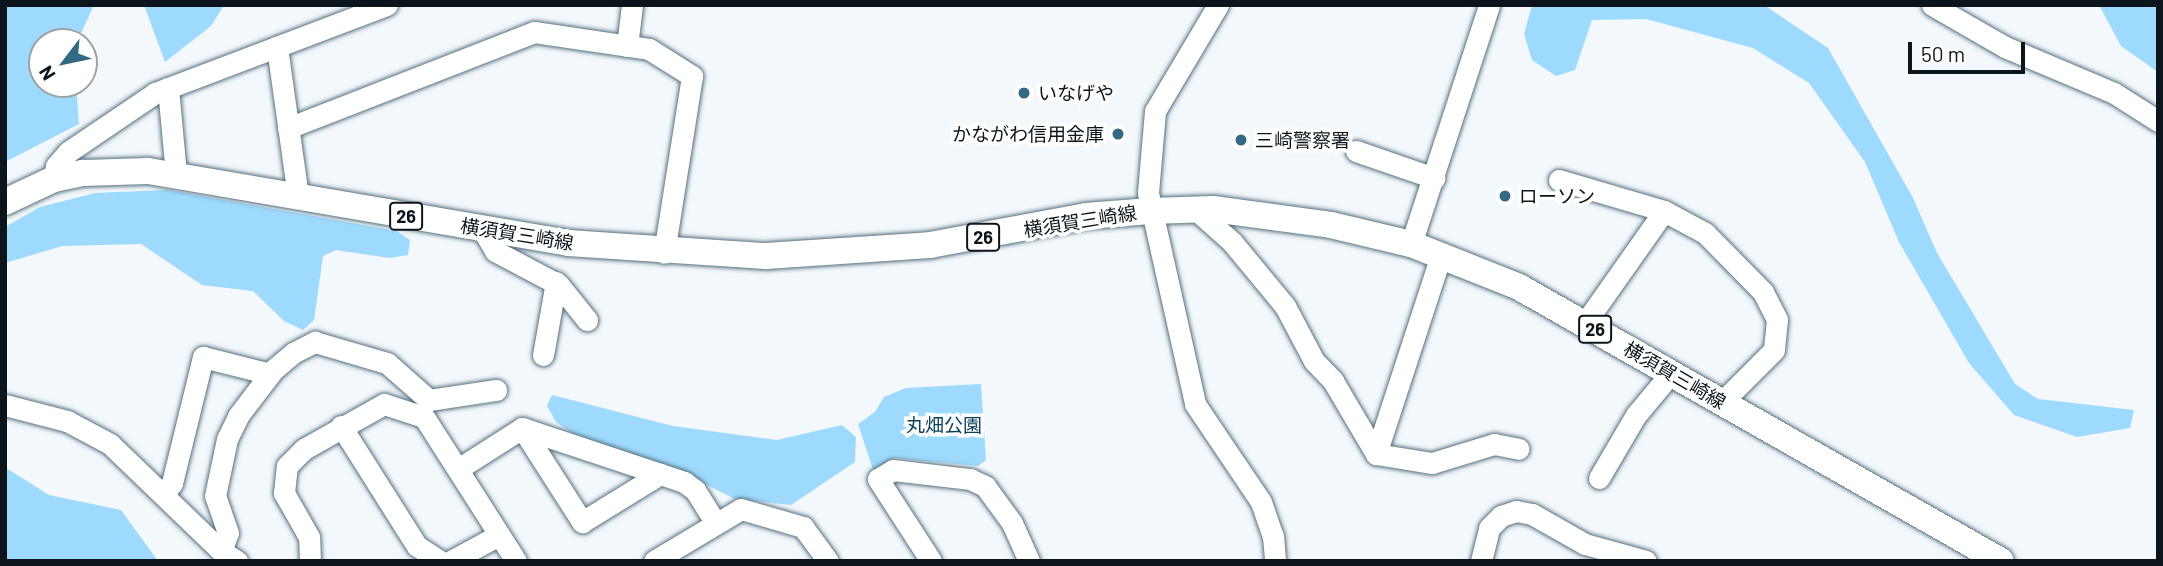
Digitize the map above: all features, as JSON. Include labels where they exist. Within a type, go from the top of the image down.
[{"type":"main road","name":"横須賀三崎線","points":[[5,202],[54,179],[120,170],[176,175],[483,230],[664,253],[766,256],[861,251],[964,241],[1086,216],[1150,211],[1195,209],[1331,225],[1412,244],[1519,287],[2001,561]]},
{"type":"street","points":[[54,179],[56,166],[68,152],[168,88],[387,5]]},
{"type":"street","points":[[627,46],[632,5]]},
{"type":"street","points":[[1218,5],[1155,111],[1148,154],[1150,211],[1195,404],[1261,502],[1273,536],[1275,561]]},
{"type":"street","points":[[1412,244],[1489,5]]},
{"type":"street","points":[[1932,5],[2005,47],[2114,93],[2158,121]]},
{"type":"street","points":[[288,128],[534,32],[649,49],[692,76],[664,253]]},
{"type":"street","points":[[278,47],[298,197]]},
{"type":"street","points":[[168,88],[176,175]]},
{"type":"street","points":[[1356,151],[1434,178]]},
{"type":"street","points":[[1559,180],[1664,211],[1705,233],[1763,292],[1777,320],[1774,350],[1722,402]]},
{"type":"street","points":[[1195,209],[1232,242],[1285,306],[1314,361],[1333,381],[1376,454]]},
{"type":"street","points":[[1585,323],[1664,211]]},
{"type":"street","points":[[483,230],[495,251],[556,282],[587,320]]},
{"type":"street","points":[[1376,454],[1441,255]]},
{"type":"street","points":[[542,355],[556,282]]},
{"type":"street","points":[[229,556],[228,533],[215,496],[223,453],[238,416],[283,360],[315,342],[387,363],[429,400],[496,390]]},
{"type":"street","points":[[164,495],[172,483],[203,357],[270,374]]},
{"type":"street","points":[[1599,478],[1636,415],[1671,373]]},
{"type":"street","points":[[5,405],[45,413],[110,444],[229,556]]},
{"type":"street","points":[[310,561],[309,537],[284,493],[284,472],[297,455],[376,406],[404,407],[424,417],[516,561]]},
{"type":"street","points":[[341,426],[417,546],[440,561]]},
{"type":"street","points":[[458,469],[523,428]]},
{"type":"street","points":[[523,428],[582,523],[660,474]]},
{"type":"street","points":[[523,428],[660,474],[695,490],[715,522]]},
{"type":"street","points":[[1376,454],[1432,463],[1448,461],[1494,443],[1519,449]]},
{"type":"street","points":[[931,561],[878,479],[892,470],[970,479],[985,486],[1012,523],[1029,561]]},
{"type":"street","points":[[654,561],[715,522],[741,509],[795,523],[809,532],[828,561]]},
{"type":"street","points":[[1481,561],[1489,528],[1501,516],[1516,512],[1532,514],[1585,544],[1646,561]]},
{"type":"street","points":[[451,561],[499,535]]},
{"type":"green space","points":[[5,5],[94,5],[83,28],[28,28],[28,98],[77,98],[79,124],[5,162]]},
{"type":"green space","points":[[144,5],[224,5],[211,26],[165,62]]},
{"type":"green space","points":[[1532,5],[1764,5],[1828,48],[1913,198],[1937,253],[2015,384],[2038,399],[2134,410],[2130,428],[2077,437],[2014,415],[1969,363],[1899,242],[1865,162],[1809,83],[1753,48],[1646,19],[1592,20],[1575,70],[1556,76],[1532,60],[1524,34]]},
{"type":"green space","points":[[2099,5],[2158,5],[2158,72],[2121,46]]},
{"type":"green space","points":[[168,190],[397,231],[410,240],[408,255],[389,258],[336,250],[323,256],[314,320],[303,330],[284,321],[253,291],[202,285],[141,244],[62,246],[5,263],[5,227],[40,207],[95,193]]},
{"type":"green space","name":"丸畑公園","points":[[981,384],[986,460],[978,466],[894,458],[873,470],[858,424],[875,412],[884,397],[906,388]]},
{"type":"green space","points":[[552,395],[673,426],[777,440],[842,425],[856,437],[855,462],[791,505],[735,499],[685,474],[572,433],[556,422],[547,406]]},
{"type":"green space","points":[[6,468],[49,495],[121,510],[158,561],[5,561]]},
{"type":"place","name":"いなげや","points":[[1024,93]]},
{"type":"place","name":"かながわ信用金庫","points":[[1118,134]]},
{"type":"place","name":"三崎警察署","points":[[1241,140]]},
{"type":"place","name":"ローソン","points":[[1505,196]]}]
